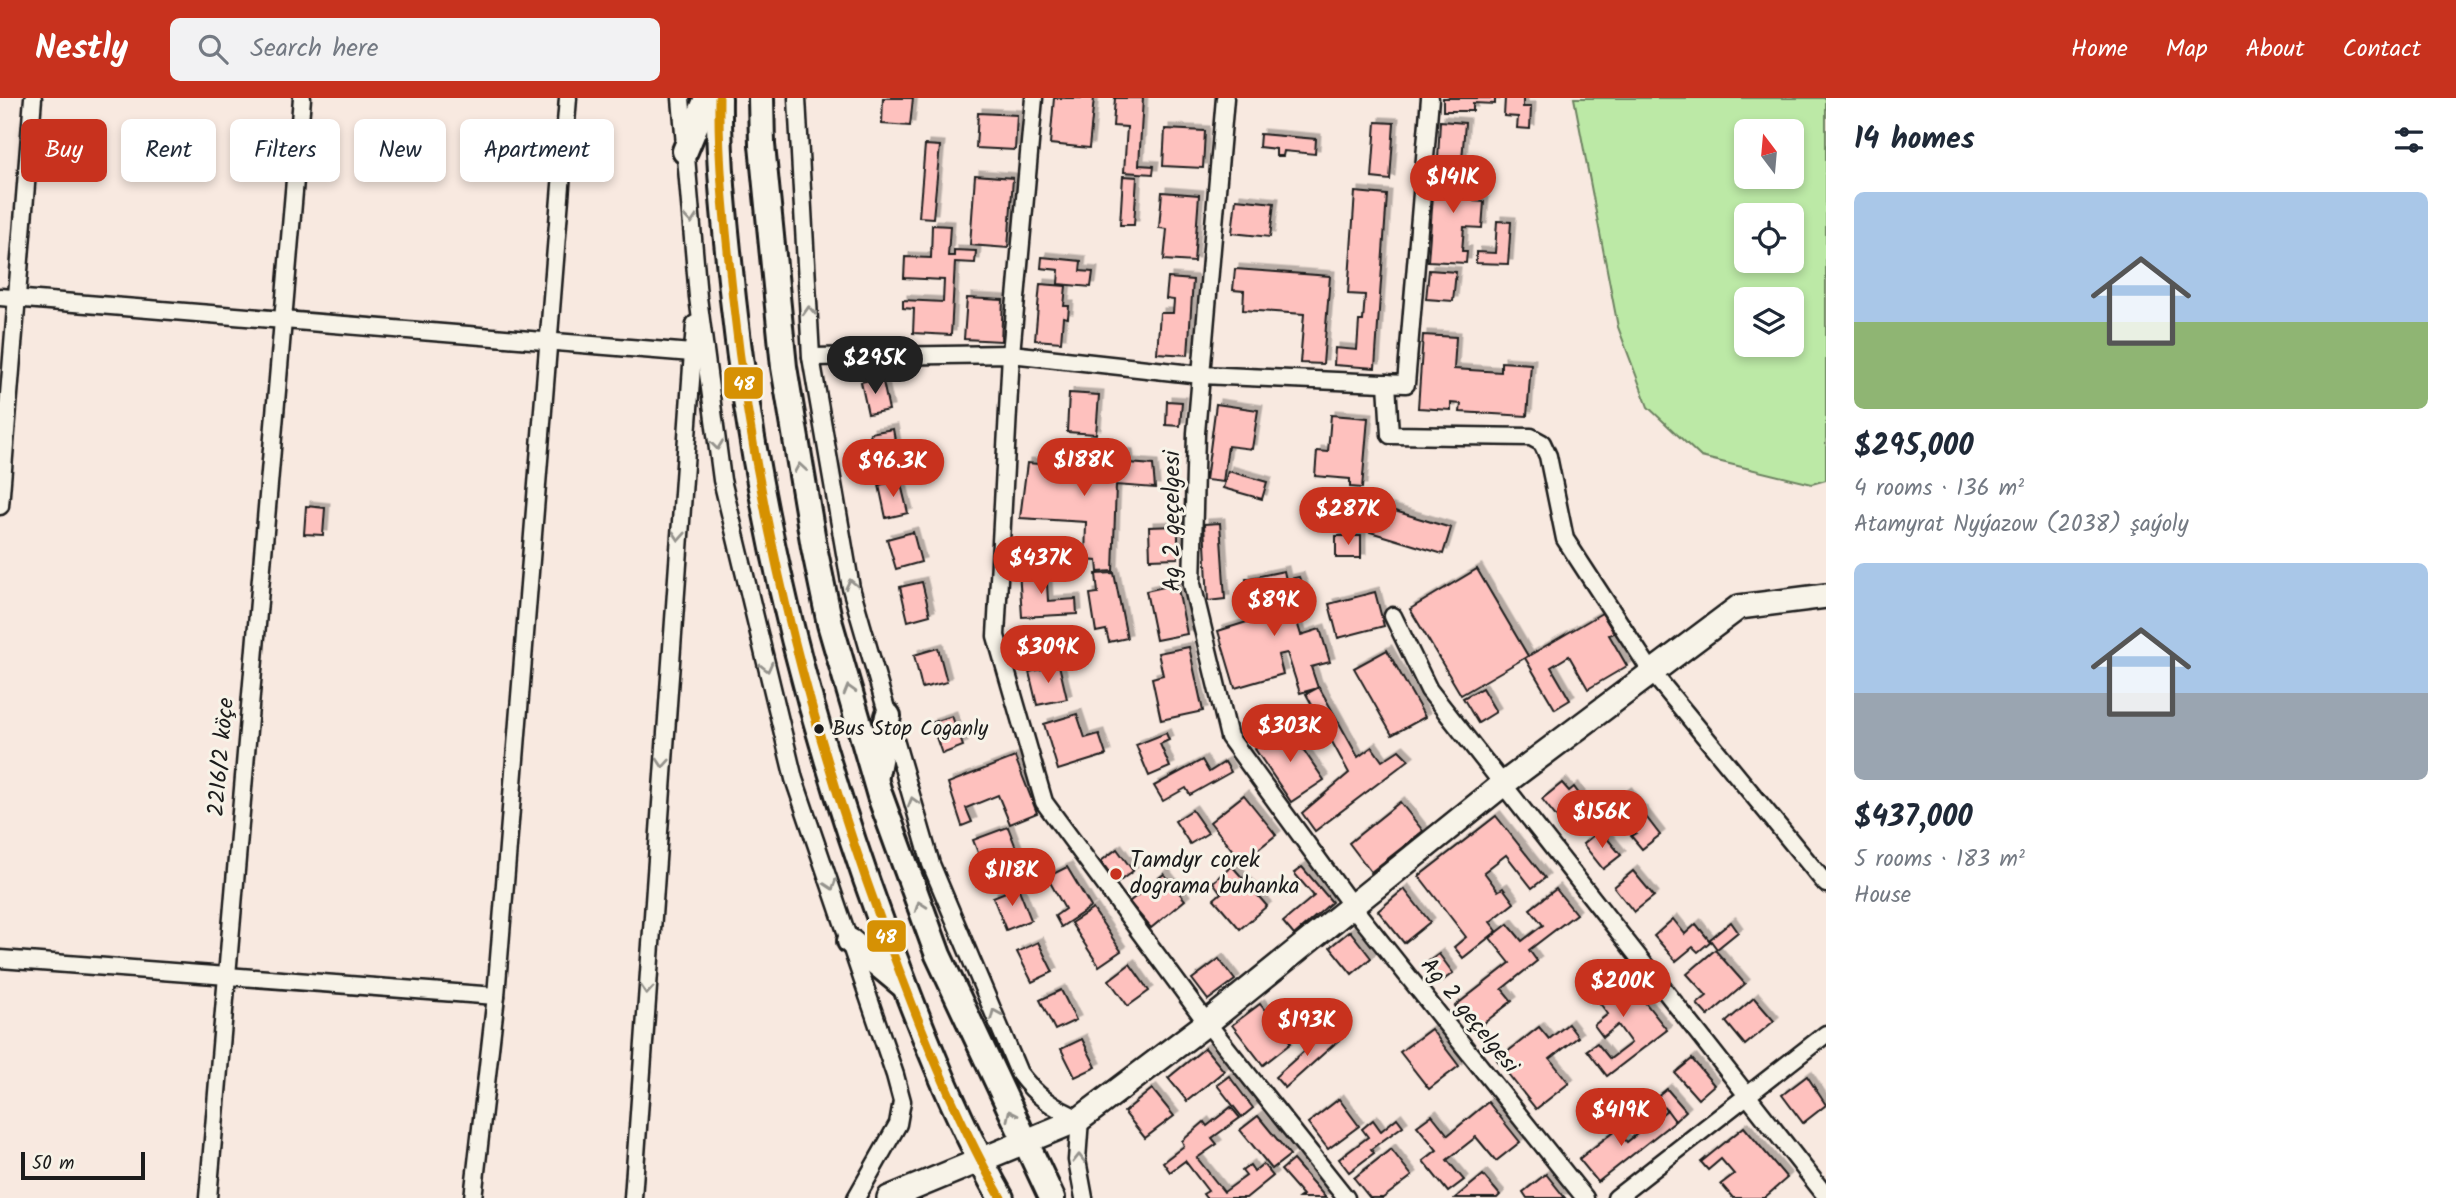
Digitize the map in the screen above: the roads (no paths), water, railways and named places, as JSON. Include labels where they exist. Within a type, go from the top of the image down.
[{"type":"main road","points":[[685,151],[708,98]]},
{"type":"main road","points":[[719,98],[727,245],[739,355],[768,527],[788,624],[841,811],[905,986],[980,1161],[1001,1198]]},
{"type":"main road","points":[[761,98],[762,145],[784,367],[830,624],[875,779],[938,955],[1023,1142],[1052,1198]]},
{"type":"main road","points":[[875,779],[888,716]]},
{"type":"main road","points":[[850,941],[905,986]]},
{"type":"street","points":[[0,506],[33,98]]},
{"type":"street","name":"2216/2 köçe","points":[[208,1198],[302,98]]},
{"type":"street","points":[[473,1198],[496,996],[568,98]]},
{"type":"street","points":[[681,98],[699,302],[722,480],[794,779],[902,1101],[898,1124],[856,1198]]},
{"type":"street","points":[[797,98],[811,357],[851,588],[931,864],[1019,1073],[1035,1095],[1056,1110],[1080,1119]]},
{"type":"street","points":[[1034,98],[1012,354],[996,636],[1044,802],[1207,1023],[1346,1198]]},
{"type":"street","name":"Ag 2 geçelgesi","points":[[1225,98],[1201,375],[1192,584],[1229,737],[1352,906],[1586,1198]]},
{"type":"street","points":[[811,357],[1012,354],[1201,375],[1406,384],[1430,98]]},
{"type":"street","points":[[0,297],[692,353]]},
{"type":"street","points":[[633,1198],[692,353],[699,302]]},
{"type":"street","points":[[1387,383],[1390,435],[1531,437],[1542,443],[1548,456],[1565,539],[1651,671],[1826,884]]},
{"type":"street","points":[[889,1198],[1080,1119],[1207,1023],[1502,785],[1739,607],[1826,596]]},
{"type":"street","points":[[1393,616],[1429,690],[1826,1196]]},
{"type":"street","points":[[0,959],[496,996]]},
{"type":"street","points":[[1616,1198],[1826,1034]]},
{"type":"street","points":[[1080,1119],[1077,1160],[1084,1198]]},
{"type":"place","name":"Bus Stop Coganly","points":[[819,729]]},
{"type":"place","name":"Tamdyr corek dograma buhanka","points":[[1116,874]]}]
